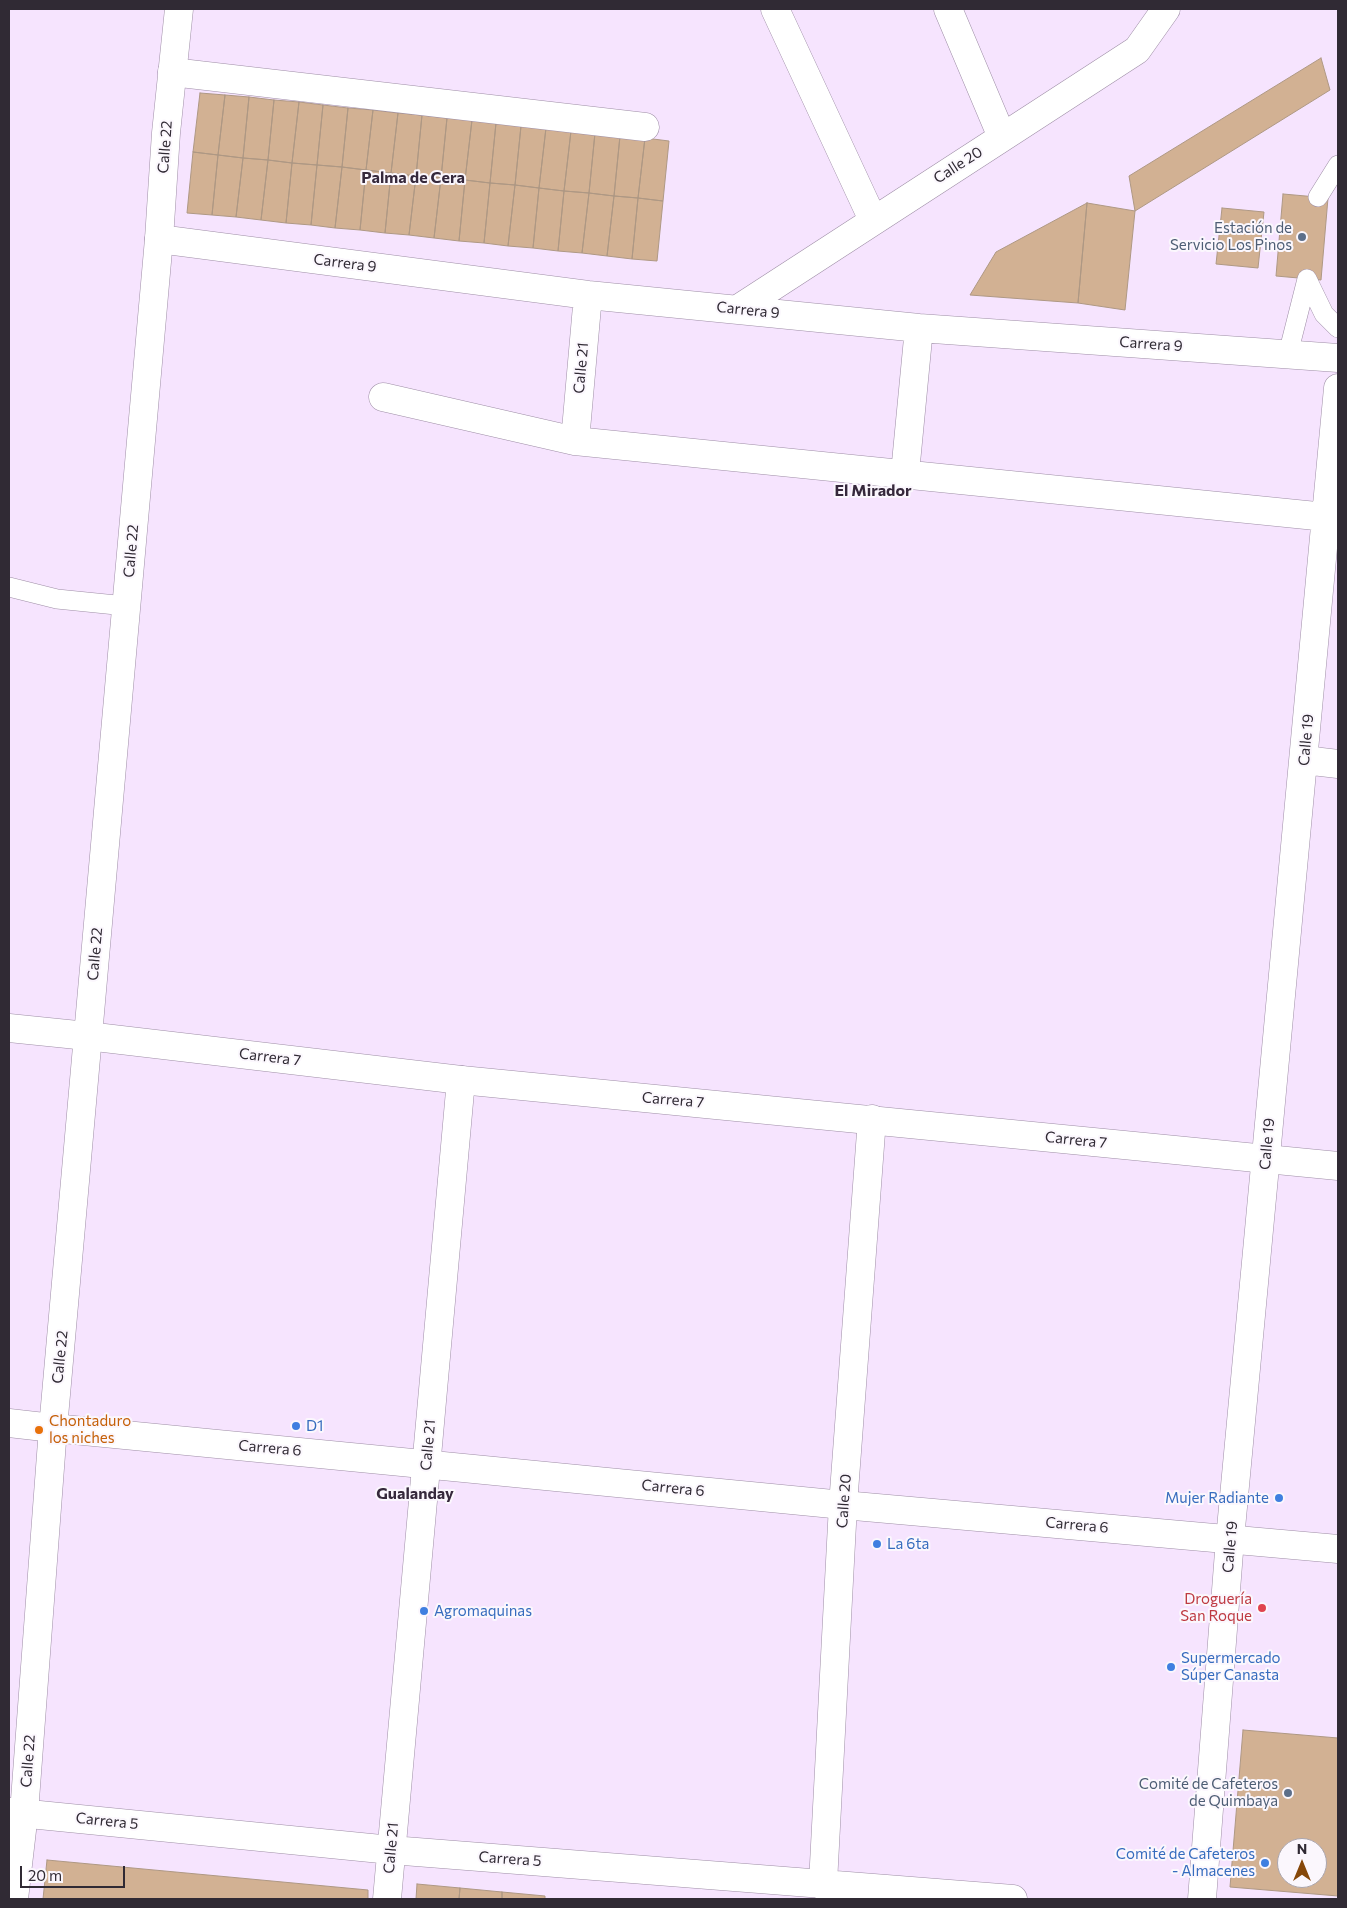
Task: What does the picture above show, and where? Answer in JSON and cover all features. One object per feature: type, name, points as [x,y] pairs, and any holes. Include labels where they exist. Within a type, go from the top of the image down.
[{"type":"street","name":"Calle 22","points":[[14,1899],[16,1812],[60,1363],[87,1036],[159,239],[166,133],[179,9]]},
{"type":"street","points":[[775,9],[874,220]]},
{"type":"street","points":[[948,9],[1002,137]]},
{"type":"street","name":"Calle 20","points":[[738,309],[1137,50],[1166,9]]},
{"type":"street","points":[[172,72],[644,127]]},
{"type":"street","name":"Carrera 9","points":[[159,239],[588,295],[919,328],[1338,358]]},
{"type":"street","name":"Calle 21","points":[[575,441],[588,295]]},
{"type":"street","points":[[906,473],[919,328]]},
{"type":"street","name":"Calle 19","points":[[1202,1899],[1230,1539],[1338,388]]},
{"type":"street","points":[[383,397],[575,441],[906,473],[1326,518]]},
{"type":"street","points":[[1304,760],[1338,764]]},
{"type":"street","name":"Carrera 7","points":[[9,1028],[461,1080],[1338,1166]]},
{"type":"street","name":"Calle 21","points":[[387,1899],[461,1080]]},
{"type":"street","name":"Calle 20","points":[[822,1894],[843,1505],[872,1119]]},
{"type":"street","name":"Carrera 6","points":[[9,1423],[843,1505],[1338,1549]]},
{"type":"street","name":"Carrera 5","points":[[16,1812],[822,1894],[1013,1899]]},
{"type":"lane","points":[[1318,197],[1338,165]]},
{"type":"lane","points":[[1288,354],[1307,279],[1324,314],[1338,328]]},
{"type":"lane","points":[[9,587],[58,599],[126,606]]},
{"type":"building","points":[[1321,58],[1330,90],[1135,211],[1129,176]]},
{"type":"building","points":[[200,93],[225,95],[218,155],[193,152]]},
{"type":"building","points":[[225,95],[249,97],[243,158],[218,155]]},
{"type":"building","points":[[249,97],[274,100],[268,160],[243,158]]},
{"type":"building","points":[[274,100],[299,102],[292,163],[268,160]]},
{"type":"building","points":[[299,102],[323,105],[317,165],[292,163]]},
{"type":"building","points":[[323,105],[348,108],[342,167],[317,165]]},
{"type":"building","points":[[348,108],[373,110],[366,170],[342,167]]},
{"type":"building","points":[[373,110],[398,113],[391,173],[366,170]]},
{"type":"building","points":[[398,113],[422,115],[416,176],[391,173]]},
{"type":"building","points":[[422,115],[447,118],[441,178],[416,176]]},
{"type":"building","points":[[447,118],[472,120],[465,180],[441,178]]},
{"type":"building","points":[[472,120],[496,123],[490,183],[465,180]]},
{"type":"building","points":[[496,123],[521,126],[515,185],[490,183]]},
{"type":"building","points":[[521,126],[546,128],[539,188],[515,185]]},
{"type":"building","points":[[546,128],[571,131],[564,191],[539,188]]},
{"type":"building","points":[[571,131],[595,133],[589,193],[564,191]]},
{"type":"building","points":[[595,133],[620,136],[614,196],[589,193]]},
{"type":"building","points":[[620,136],[645,138],[638,198],[614,196]]},
{"type":"building","points":[[645,138],[669,141],[663,201],[638,198]]},
{"type":"building","points":[[193,152],[218,155],[212,215],[187,213]]},
{"type":"building","points":[[218,155],[243,158],[236,217],[212,215]]},
{"type":"building","points":[[243,158],[268,160],[261,220],[236,217]]},
{"type":"building","points":[[268,160],[292,163],[286,223],[261,220]]},
{"type":"building","points":[[292,163],[317,165],[311,225],[286,223]]},
{"type":"building","points":[[317,165],[342,167],[335,228],[311,225]]},
{"type":"building","points":[[342,167],[366,170],[360,230],[335,228]]},
{"type":"building","points":[[366,170],[391,173],[385,233],[360,230]]},
{"type":"building","points":[[391,173],[416,176],[409,235],[385,233]]},
{"type":"building","points":[[416,176],[441,178],[434,238],[409,235]]},
{"type":"building","points":[[441,178],[465,180],[459,241],[434,238]]},
{"type":"building","points":[[465,180],[490,183],[484,243],[459,241]]},
{"type":"building","points":[[490,183],[515,185],[508,246],[484,243]]},
{"type":"building","points":[[515,185],[539,188],[533,248],[508,246]]},
{"type":"building","points":[[539,188],[564,191],[558,251],[533,248]]},
{"type":"building","points":[[564,191],[589,193],[582,253],[558,251]]},
{"type":"building","points":[[589,193],[614,196],[607,256],[582,253]]},
{"type":"building","name":"Estación de Servicio Los Pinos","points":[[1283,194],[1328,198],[1321,280],[1276,276]]},
{"type":"building","points":[[614,196],[638,198],[632,259],[607,256]]},
{"type":"building","points":[[638,198],[663,201],[657,261],[632,259]]},
{"type":"building","points":[[1087,203],[1078,303],[970,295],[996,252]]},
{"type":"building","points":[[1087,203],[1135,211],[1125,310],[1078,303]]},
{"type":"building","points":[[1222,208],[1264,212],[1258,268],[1216,264]]},
{"type":"building","name":"Comité de Cafeteros de Quimbaya","points":[[1243,1730],[1338,1738],[1338,1896],[1230,1887]]},
{"type":"building","points":[[47,1860],[368,1890],[368,1899],[43,1899]]},
{"type":"building","points":[[417,1884],[460,1888],[459,1899],[416,1899]]},
{"type":"building","points":[[460,1888],[502,1892],[502,1899],[459,1899]]},
{"type":"building","points":[[502,1892],[545,1896],[545,1899],[502,1899]]},
{"type":"place","name":"Estación de Servicio Los Pinos","points":[[1302,237]]},
{"type":"place","name":"D1","points":[[296,1426]]},
{"type":"place","name":"Chontaduro los niches","points":[[39,1430]]},
{"type":"place","name":"Mujer Radiante","points":[[1279,1498]]},
{"type":"place","name":"La 6ta","points":[[877,1544]]},
{"type":"place","name":"Droguería San Roque","points":[[1262,1608]]},
{"type":"place","name":"Agromaquinas","points":[[424,1611]]},
{"type":"place","name":"Supermercado Súper Canasta","points":[[1171,1667]]},
{"type":"place","name":"Comité de Cafeteros de Quimbaya","points":[[1288,1793]]},
{"type":"place","name":"Comité de Cafeteros - Almacenes","points":[[1265,1863]]},
{"type":"district","name":"Palma de Cera","points":[[413,178]]},
{"type":"district","name":"El Mirador","points":[[873,491]]},
{"type":"district","name":"Gualanday","points":[[415,1494]]}]
